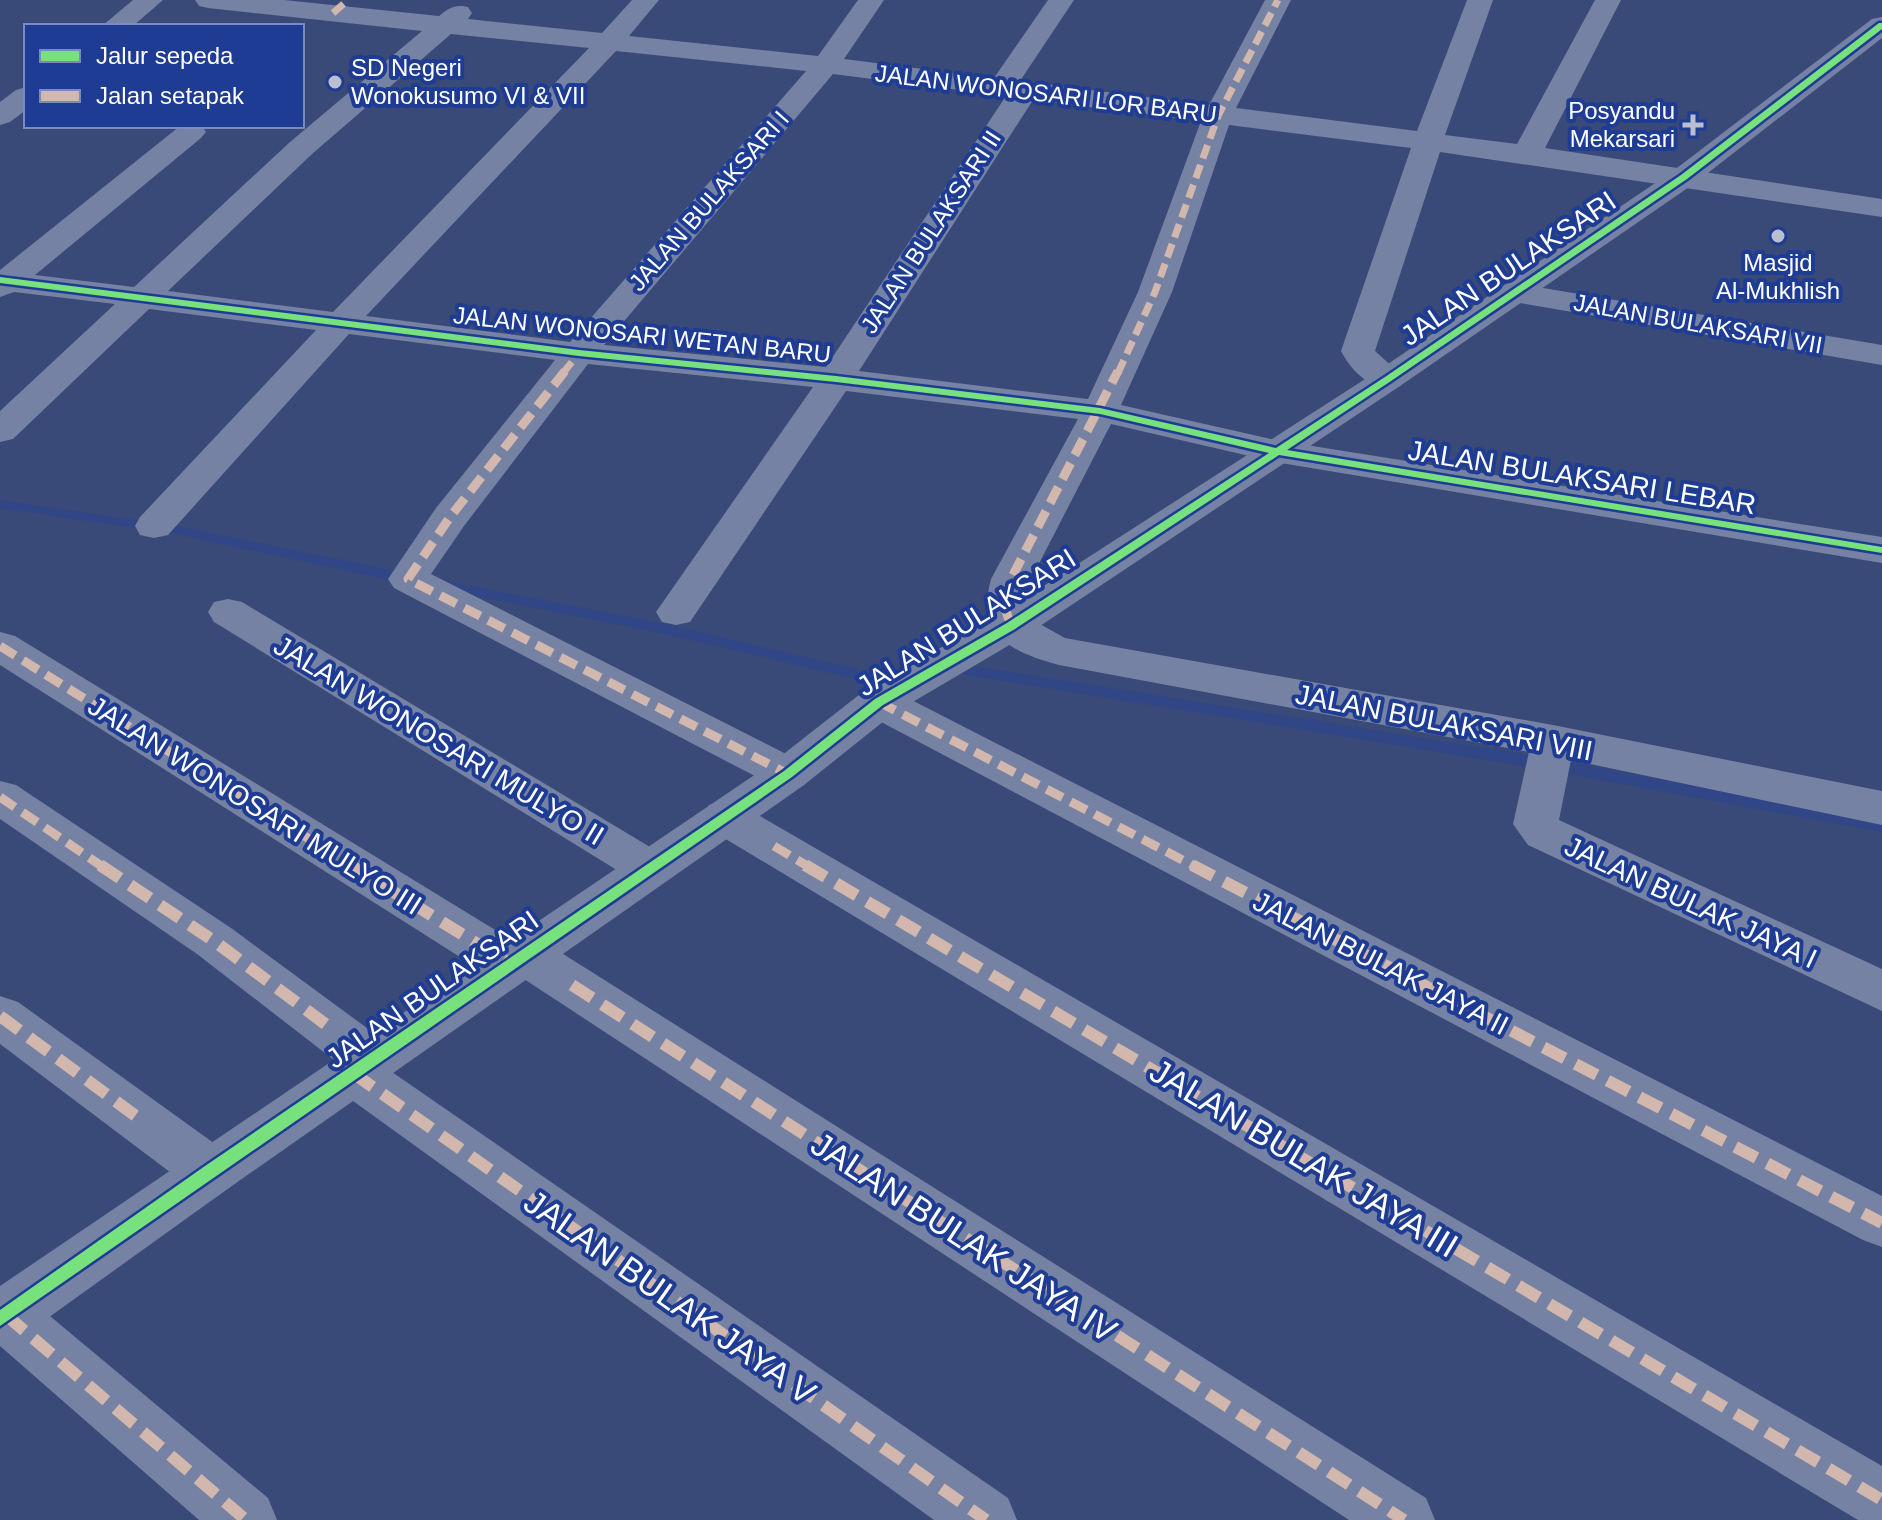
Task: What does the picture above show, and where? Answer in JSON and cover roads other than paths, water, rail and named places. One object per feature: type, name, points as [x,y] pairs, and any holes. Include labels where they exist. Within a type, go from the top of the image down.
[{"type":"street","points":[[119,24],[150,0]]},
{"type":"street","name":"JALAN WONOSARI LOR BARU","points":[[208,0],[340,7],[447,23],[826,65],[1527,154],[1882,208]]},
{"type":"street","points":[[0,431],[301,148],[472,0]]},
{"type":"street","points":[[154,526],[646,0]]},
{"type":"street","name":"JALAN BULAKSARI I","points":[[788,774],[408,579],[427,547],[579,353],[826,65],[871,0]]},
{"type":"street","name":"JALAN BULAKSARI II","points":[[676,612],[836,379],[1013,90],[1061,0]]},
{"type":"street","points":[[1011,626],[1003,602],[1011,579],[1100,411],[1155,292],[1218,116],[1278,0]]},
{"type":"street","points":[[1388,379],[1362,360],[1358,351],[1428,142],[1480,0]]},
{"type":"street","points":[[1527,154],[1608,0]]},
{"type":"street","name":"JALAN BULAKSARI","points":[[3,1317],[788,774],[879,702],[1011,626],[1388,379],[1684,177],[1882,25]]},
{"type":"street","points":[[0,116],[24,98]]},
{"type":"street","points":[[2,283],[191,132]]},
{"type":"street","name":"JALAN WONOSARI WETAN BARU","points":[[2,283],[579,353],[836,379],[1100,411],[1275,451]]},
{"type":"street","name":"JALAN BULAKSARI VII","points":[[1514,293],[1882,355]]},
{"type":"street","name":"JALAN BULAKSARI LEBAR","points":[[1275,451],[1882,550]]},
{"type":"street","name":"JALAN WONOSARI MULYO II","points":[[228,612],[649,868]]},
{"type":"street","name":"JALAN BULAKSARI VIII","points":[[1011,626],[1031,642],[1059,651],[1549,759],[1882,808]]},
{"type":"street","name":"JALAN WONOSARI MULYO III","points":[[0,646],[517,959]]},
{"type":"street","name":"JALAN BULAK JAYA II","points":[[879,702],[1882,1223]]},
{"type":"street","name":"JALAN BULAK JAYA I","points":[[1549,759],[1536,824],[1550,838],[1882,991]]},
{"type":"street","name":"JALAN BULAK JAYA V","points":[[0,797],[214,941],[363,1067],[986,1520]]},
{"type":"street","name":"JALAN BULAK JAYA III","points":[[725,817],[1882,1500]]},
{"type":"street","name":"JALAN BULAK JAYA IV","points":[[517,959],[1404,1520]]},
{"type":"street","points":[[0,1016],[210,1171]]},
{"type":"street","points":[[3,1317],[246,1520]]},
{"type":"waterway","points":[[0,504],[176,530],[390,575]]},
{"type":"waterway","points":[[440,585],[665,629],[856,674]]},
{"type":"waterway","points":[[967,670],[1541,763],[1882,826]]},
{"type":"place","name":"SD Negeri Wonokusumo VI & VII","points":[[335,82]]},
{"type":"place","name":"Posyandu Mekarsari","points":[[1693,125]]},
{"type":"place","name":"Masjid Al-Mukhlish","points":[[1778,236]]}]
